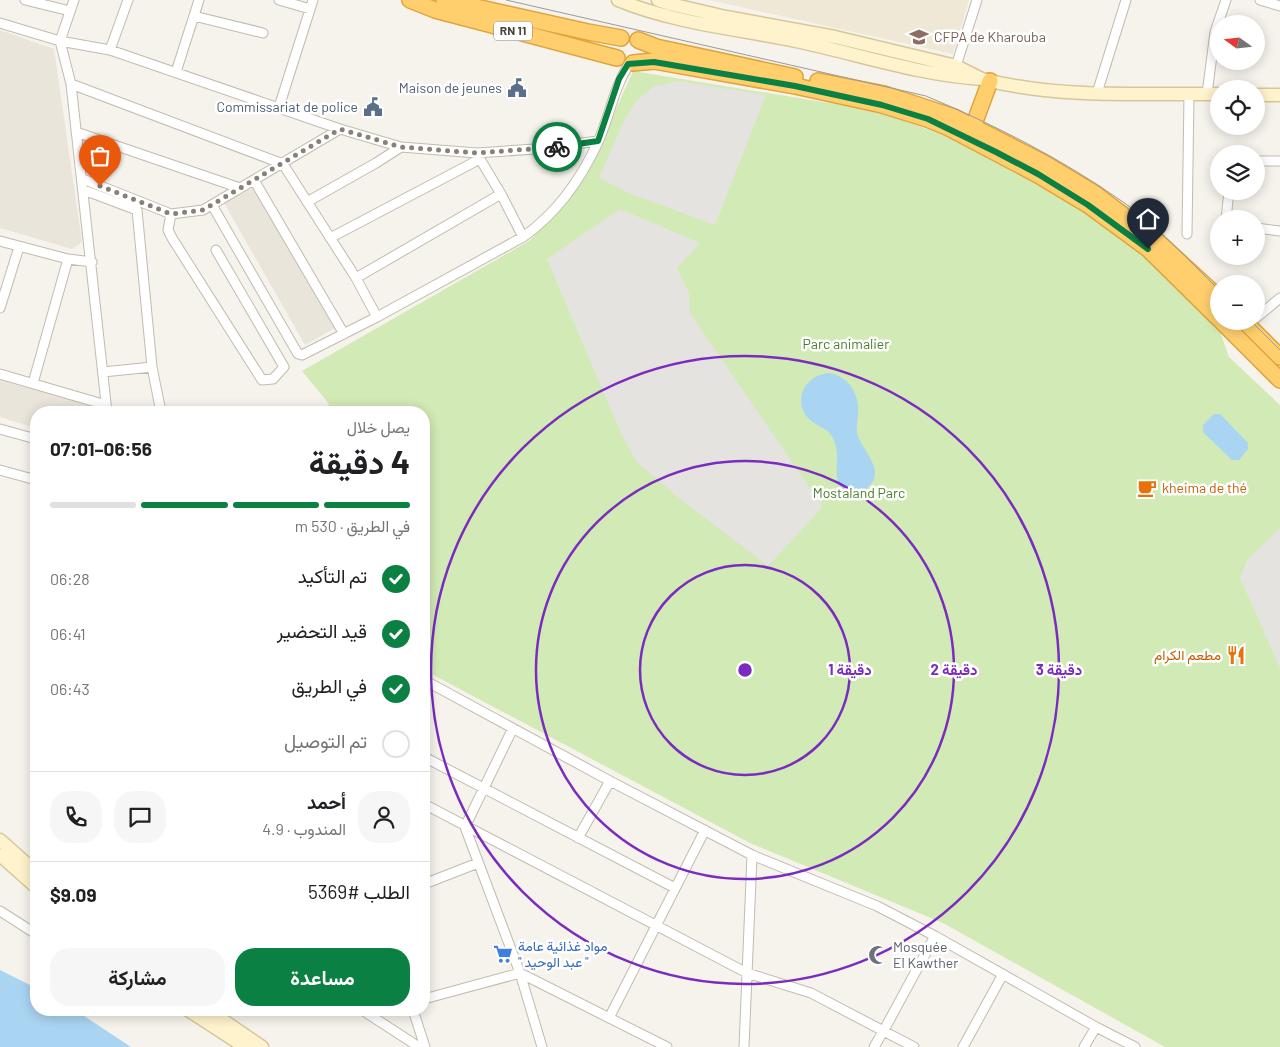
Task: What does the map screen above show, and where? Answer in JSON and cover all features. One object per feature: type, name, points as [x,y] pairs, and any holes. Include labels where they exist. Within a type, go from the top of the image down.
[{"type":"highway","name":"RN 11","points":[[410,0],[435,10],[625,61],[654,62],[795,86],[882,105],[928,119],[1038,174],[1088,205],[1148,249],[1210,310]]},
{"type":"highway","name":"RN 11","points":[[444,0],[621,38]]},
{"type":"highway","points":[[638,40],[642,53],[637,61],[625,61],[615,54],[615,44],[621,38],[630,36],[656,47],[884,94],[954,117],[1044,163],[1094,193],[1156,240],[1210,290]]},
{"type":"highway","points":[[973,127],[986,80]]},
{"type":"highway","name":"RN 11","points":[[1230,330],[1280,380]]},
{"type":"highway","points":[[1258,330],[1280,357]]},
{"type":"street","points":[[26,0],[70,11]]},
{"type":"street","points":[[74,0],[60,41],[72,84],[107,406]]},
{"type":"street","points":[[110,50],[128,0]]},
{"type":"street","points":[[176,72],[199,0]]},
{"type":"street","points":[[279,0],[310,10]]},
{"type":"street","points":[[279,107],[313,0]]},
{"type":"street","points":[[618,0],[653,12],[707,25],[795,41],[953,77],[986,80],[1033,90],[1097,93],[1210,94]]},
{"type":"street","points":[[658,0],[726,17],[834,37],[956,66],[986,80]]},
{"type":"street","points":[[956,66],[977,0]]},
{"type":"street","points":[[1097,93],[1126,0]]},
{"type":"street","points":[[1214,80],[1216,32],[1226,0]]},
{"type":"street","points":[[1260,0],[1280,6]]},
{"type":"street","points":[[194,16],[262,33]]},
{"type":"street","points":[[0,23],[60,41],[110,50],[340,129],[401,147],[478,156],[598,141]]},
{"type":"street","points":[[212,205],[298,354],[302,355],[377,317],[523,237],[545,220],[565,198],[598,141],[625,61]]},
{"type":"street","points":[[72,84],[283,164],[356,278],[377,317]]},
{"type":"street","points":[[1187,234],[1189,94]]},
{"type":"street","points":[[1265,94],[1280,95]]},
{"type":"street","points":[[83,179],[171,214],[203,210],[340,129]]},
{"type":"street","points":[[76,132],[240,188]]},
{"type":"street","points":[[307,202],[401,147]]},
{"type":"street","points":[[478,156],[501,194],[523,237]]},
{"type":"street","points":[[330,238],[478,156]]},
{"type":"street","points":[[1265,160],[1280,161]]},
{"type":"street","points":[[254,180],[344,334]]},
{"type":"street","points":[[84,190],[137,210],[152,367],[160,406]]},
{"type":"street","points":[[356,278],[501,194]]},
{"type":"street","points":[[171,214],[168,230],[172,238],[262,380],[273,379],[284,367],[216,250]]},
{"type":"street","points":[[1265,229],[1280,231]]},
{"type":"street","points":[[0,241],[68,259],[92,262]]},
{"type":"street","points":[[0,308],[20,247]]},
{"type":"street","points":[[33,383],[68,259]]},
{"type":"street","points":[[1265,310],[1280,298]]},
{"type":"street","points":[[103,372],[152,367]]},
{"type":"street","points":[[0,374],[33,383],[98,406]]},
{"type":"street","points":[[0,429],[30,437]]},
{"type":"street","points":[[0,470],[30,478]]},
{"type":"street","points":[[430,683],[610,781],[752,855],[877,906],[1135,1047]]},
{"type":"street","points":[[513,728],[465,827],[520,973],[542,1047]]},
{"type":"street","points":[[430,760],[676,888]]},
{"type":"street","points":[[578,838],[610,781]]},
{"type":"street","points":[[430,807],[747,973],[811,993],[914,1047]]},
{"type":"street","points":[[609,1018],[705,830]]},
{"type":"street","points":[[0,840],[30,867]]},
{"type":"street","points":[[0,855],[30,882]]},
{"type":"street","points":[[744,1047],[752,855]]},
{"type":"street","points":[[430,882],[478,863]]},
{"type":"street","points":[[0,911],[30,930]]},
{"type":"street","points":[[874,1047],[935,936]]},
{"type":"street","points":[[430,997],[520,973],[667,1047]]},
{"type":"street","points":[[963,1047],[1003,974]]},
{"type":"street","points":[[197,1016],[245,1047]]},
{"type":"street","points":[[217,1016],[262,1047]]},
{"type":"street","points":[[371,1016],[419,1047]]},
{"type":"street","points":[[415,1016],[425,1047]]},
{"type":"street","points":[[1084,1047],[1096,1027]]},
{"type":"shaded area","name":"CFPA de Kharouba","points":[[709,0],[969,0],[953,54]]},
{"type":"shaded area","points":[[0,30],[54,49],[82,242],[72,249],[0,228]]},
{"type":"shaded area","points":[[678,81],[766,95],[715,225],[631,194],[599,178],[623,123],[636,101],[655,86]]},
{"type":"shaded area","points":[[252,186],[335,328],[305,345],[224,203]]},
{"type":"shaded area","points":[[620,209],[700,243],[677,268],[689,293],[690,313],[823,507],[768,566],[674,494],[636,461],[623,438],[547,259]]},
{"type":"shaded area","points":[[0,378],[97,406],[30,406],[30,426],[0,417]]},
{"type":"shaded area","points":[[1280,528],[1280,668],[1240,578],[1247,560]]},
{"type":"green space","name":"Mostaland Parc","points":[[633,71],[841,105],[891,116],[962,142],[1026,174],[1098,217],[1145,253],[1210,316],[1210,330],[1219,330],[1229,357],[1280,405],[1280,1047],[1165,1047],[943,923],[750,843],[430,673],[430,406],[328,406],[329,404],[302,371],[529,241],[560,210],[587,174]]},
{"type":"water","points":[[828,373],[841,377],[847,382],[857,399],[857,433],[874,468],[875,475],[867,488],[860,491],[853,492],[841,487],[837,477],[837,450],[832,436],[808,418],[801,404],[801,396],[808,383],[813,378]]},
{"type":"water","points":[[1214,414],[1220,414],[1248,443],[1248,449],[1239,460],[1232,460],[1203,432],[1203,425]]},
{"type":"water","points":[[0,970],[30,985],[30,1016],[84,1016],[131,1047],[0,1047]]},
{"type":"tram line","points":[[506,0],[926,96],[1028,144],[1100,186],[1149,222],[1210,281]]},
{"type":"tram line","points":[[1260,330],[1280,350]]},
{"type":"way so far","points":[[100,186],[171,214],[203,210],[340,129],[401,147],[477,153],[557,147]]},
{"type":"place","name":"CFPA de Kharouba","points":[[919,37]]},
{"type":"place","name":"Maison de jeunes","points":[[517,88]]},
{"type":"place","name":"Commissariat de police","points":[[373,107]]},
{"type":"place","name":"kheima de thé","points":[[1147,488]]},
{"type":"place","name":"مطعم الكرام","points":[[1236,655]]},
{"type":"place","name":"مواد غذائية عامة \" عبد الوحيد \"","points":[[503,954]]},
{"type":"place","name":"Mosquée El Kawther","points":[[878,955]]},
{"type":"route","points":[[557,147],[598,141],[619,79],[628,64],[654,62],[795,86],[882,105],[928,119],[949,128],[1038,174],[1088,205],[1148,249]]},
{"type":"park label","name":"Parc animalier","points":[[846,344]]}]
